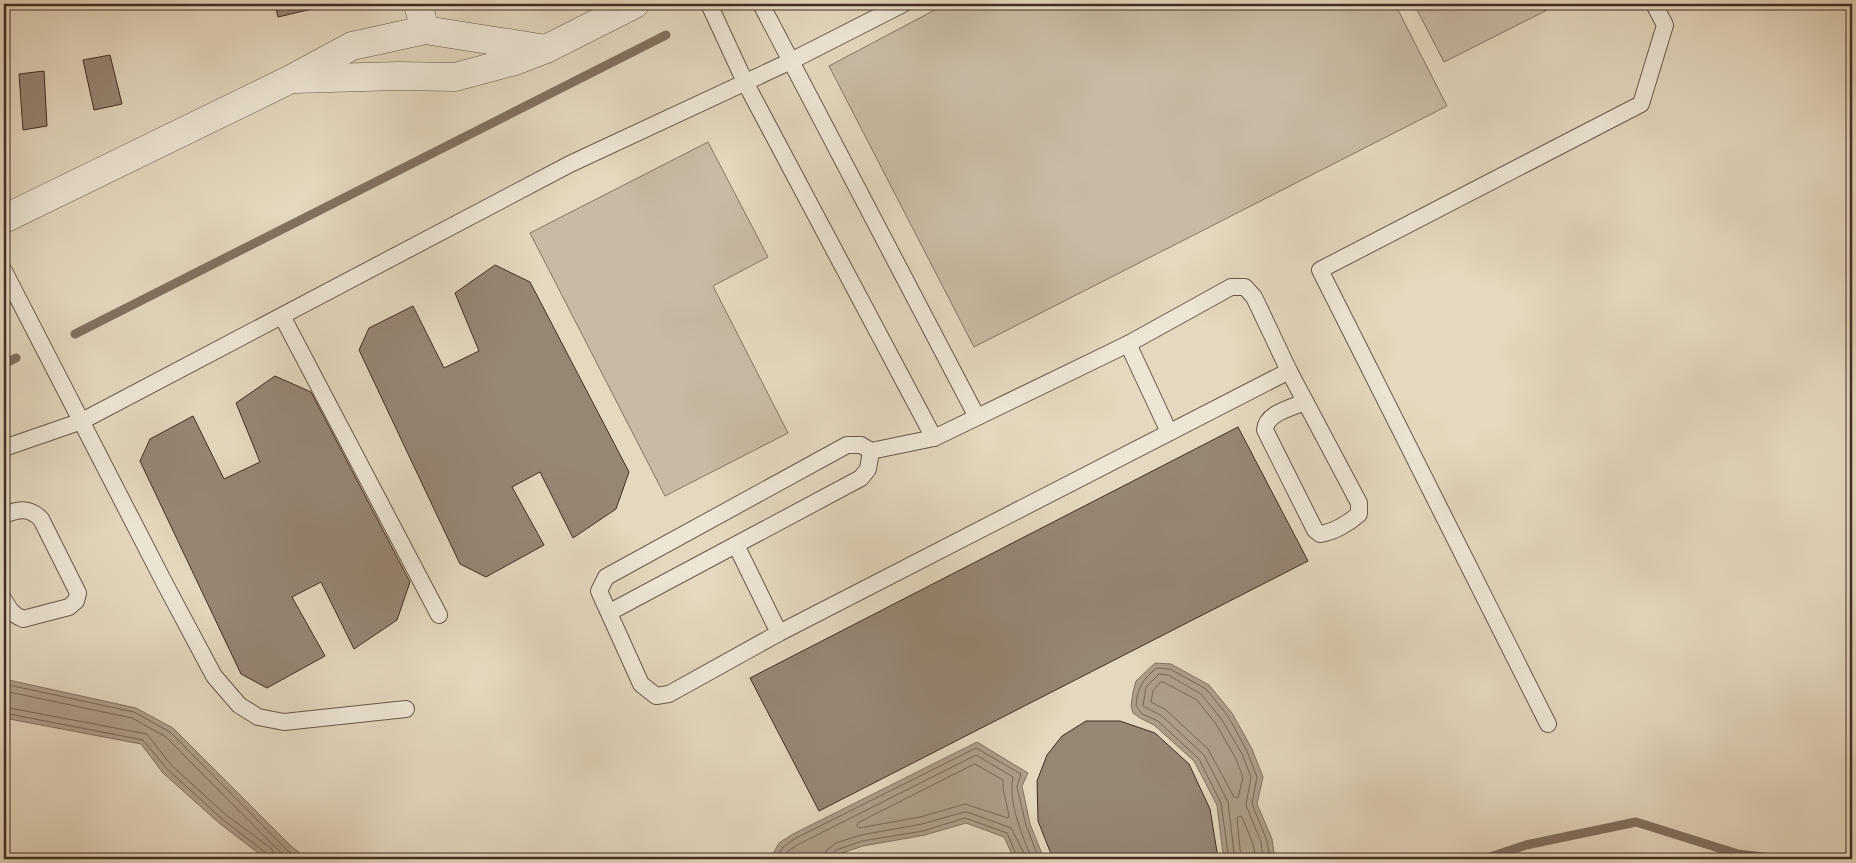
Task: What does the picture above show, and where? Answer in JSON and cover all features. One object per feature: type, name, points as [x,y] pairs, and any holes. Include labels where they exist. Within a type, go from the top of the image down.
[{"type":"street","points":[[418,4],[425,30]]},
{"type":"street","points":[[291,79],[399,76],[456,77],[515,61],[546,50],[635,4]]},
{"type":"street","points":[[4,219],[225,109],[291,79],[352,46],[425,30],[546,50]]},
{"type":"lane","points":[[709,4],[745,82],[934,438]]},
{"type":"lane","points":[[761,4],[977,417]]},
{"type":"lane","points":[[4,448],[82,421],[570,164],[791,61],[903,4]]},
{"type":"lane","points":[[1548,724],[1320,270],[1641,104],[1665,25],[1654,4]]},
{"type":"lane","points":[[4,271],[164,584],[214,676],[239,705],[258,717],[284,722],[406,709]]},
{"type":"lane","points":[[1288,371],[779,633],[669,694],[656,696],[641,684],[599,591],[606,577],[847,445],[860,445],[871,451],[934,438],[1128,344],[1232,287],[1245,287],[1254,297],[1288,371],[1305,402],[1360,503],[1359,514],[1353,520],[1326,534],[1320,534],[1315,530],[1265,430],[1266,423],[1271,417],[1305,402]]},
{"type":"lane","points":[[282,316],[439,615]]},
{"type":"lane","points":[[1128,344],[1169,432]]},
{"type":"lane","points":[[610,612],[861,478],[868,469],[871,451]]},
{"type":"lane","points":[[4,513],[26,509],[34,512],[42,519],[78,593],[76,601],[69,607],[23,619],[10,611],[4,600]]},
{"type":"lane","points":[[736,545],[779,633]]},
{"type":"shaded area","points":[[946,4],[1395,4],[1447,106],[974,347],[829,66]]},
{"type":"shaded area","points":[[1414,4],[1559,4],[1444,62]]},
{"type":"shaded area","points":[[708,142],[768,257],[713,286],[788,433],[665,496],[530,233]]},
{"type":"water","points":[[1155,663],[1171,664],[1209,685],[1232,713],[1252,749],[1263,777],[1257,804],[1272,839],[1275,859],[1220,859],[1223,854],[1217,805],[1194,761],[1154,725],[1133,713],[1131,706],[1136,681]]},
{"type":"water","points":[[4,679],[136,708],[173,728],[292,847],[308,859],[266,859],[219,823],[163,773],[141,744],[4,718]]},
{"type":"water","points":[[977,742],[1028,773],[1022,786],[1030,824],[1044,859],[1014,859],[1004,837],[966,823],[925,835],[863,846],[839,854],[834,859],[770,859],[779,843],[793,834]]},
{"type":"building","points":[[275,4],[328,4],[329,5],[278,17]]},
{"type":"building","points":[[110,55],[122,104],[94,110],[83,60]]},
{"type":"building","points":[[44,71],[47,126],[23,130],[19,74]]},
{"type":"building","points":[[495,265],[530,282],[629,472],[616,509],[573,538],[540,472],[512,487],[544,545],[486,577],[460,564],[359,350],[369,328],[413,306],[444,368],[479,351],[455,293]]},
{"type":"building","points":[[275,376],[311,392],[410,582],[397,620],[354,649],[321,582],[292,597],[325,656],[267,688],[241,674],[140,461],[150,439],[193,416],[224,479],[260,462],[236,403]]},
{"type":"building","points":[[1238,427],[1308,561],[819,811],[750,678]]},
{"type":"building","points":[[1086,721],[1120,721],[1155,733],[1189,764],[1210,809],[1217,852],[1214,859],[1053,859],[1038,821],[1037,781],[1047,755],[1062,736]]},
{"type":"waterway","points":[[75,334],[666,35]]},
{"type":"waterway","points":[[4,364],[16,358]]},
{"type":"waterway","points":[[1484,859],[1526,845],[1636,822],[1738,854],[1780,859]]}]
